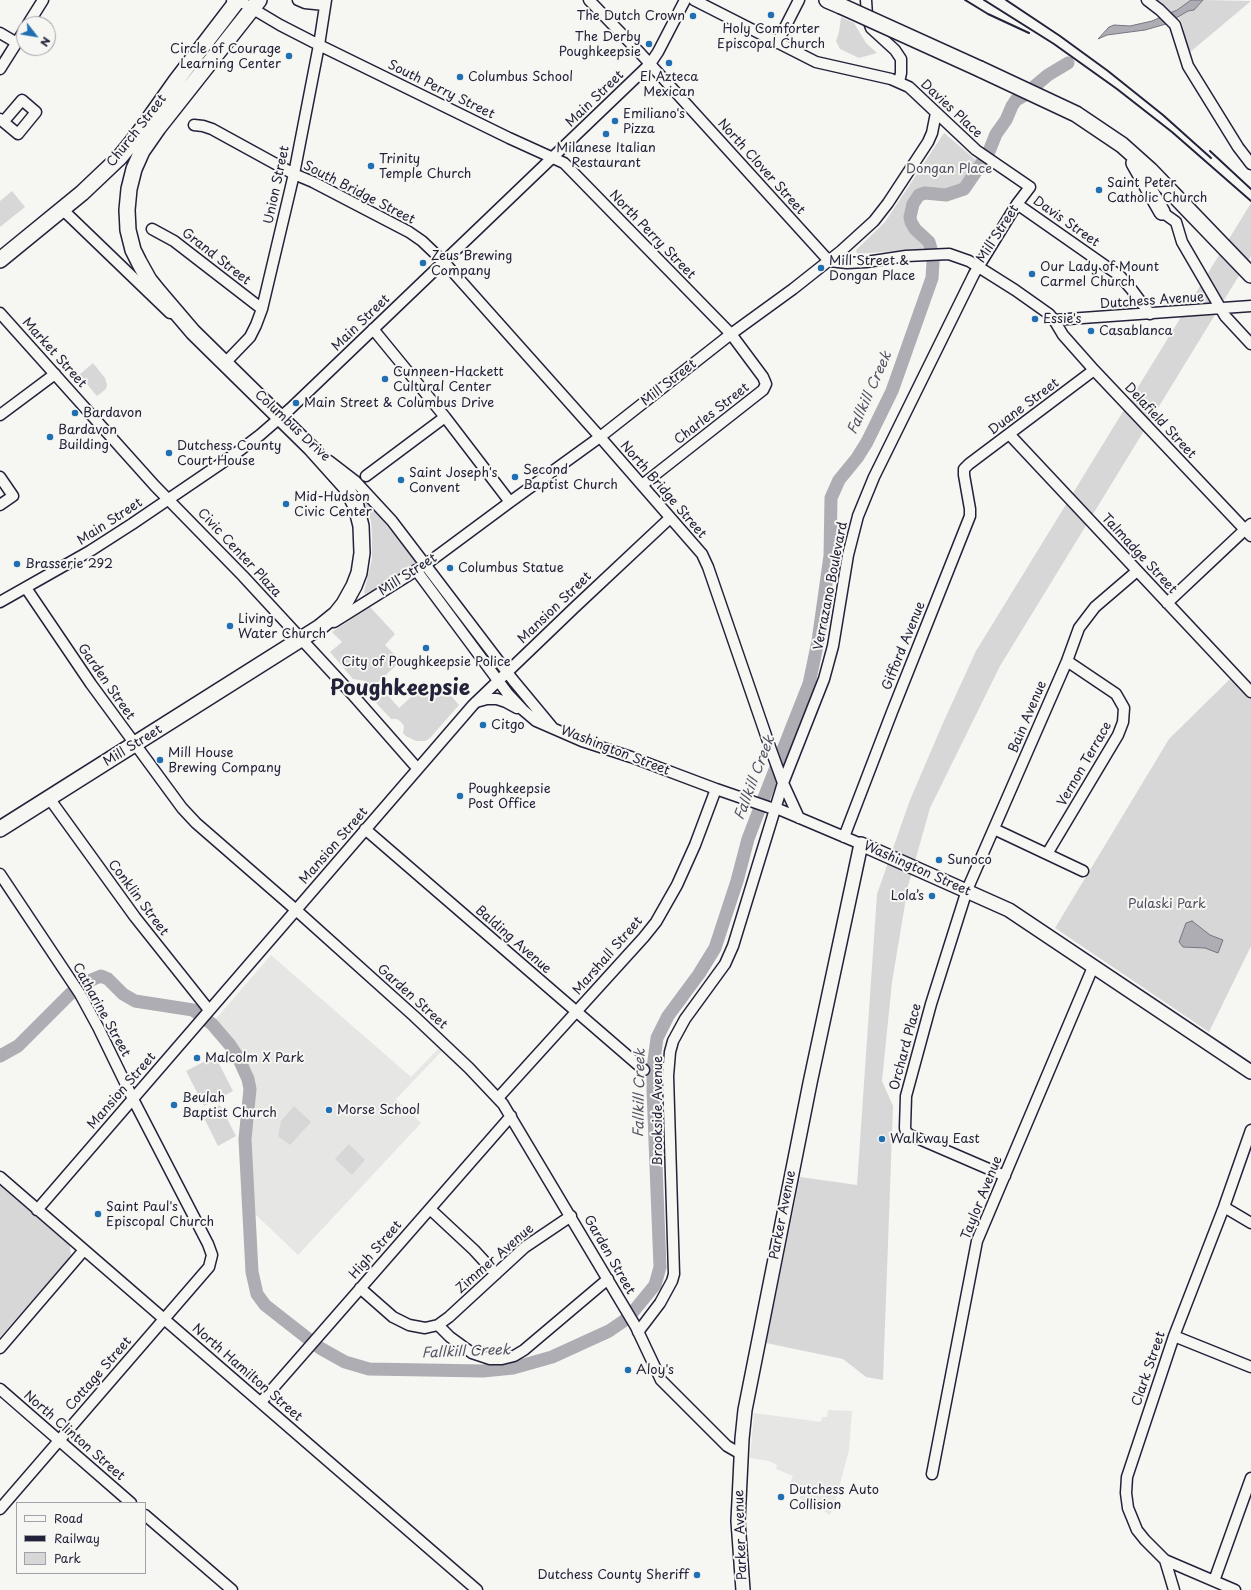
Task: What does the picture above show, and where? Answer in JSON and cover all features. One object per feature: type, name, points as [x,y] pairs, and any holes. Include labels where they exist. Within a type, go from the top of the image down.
[{"type":"highway","name":"Church Street","points":[[0,260],[101,176],[128,147],[238,0]]},
{"type":"highway","points":[[839,2],[1095,115],[1139,148],[1251,262]]},
{"type":"highway","name":"Church Street","points":[[158,128],[256,4]]},
{"type":"highway","points":[[1047,95],[1113,138],[1150,170],[1251,275]]},
{"type":"highway","name":"Columbus Drive","points":[[158,128],[142,151],[132,176],[127,203],[128,230],[136,256],[146,275],[193,332],[311,448]]},
{"type":"highway","points":[[1113,138],[1135,164],[1162,212]]},
{"type":"highway","points":[[307,635],[336,614],[348,598],[354,586],[360,566],[363,546],[360,519],[349,494],[342,482],[311,448]]},
{"type":"highway","name":"Mill Street","points":[[0,829],[307,635]]},
{"type":"main road","name":"Washington Street","points":[[861,844],[1009,910],[1251,1072]]},
{"type":"main road","name":"Parker Avenue","points":[[743,1590],[738,1521],[743,1426],[747,1398],[788,1188],[861,844]]},
{"type":"street","points":[[33,16],[43,0]]},
{"type":"street","points":[[232,0],[238,0]]},
{"type":"street","name":"South Perry Street","points":[[238,0],[256,4],[288,30],[553,158]]},
{"type":"street","points":[[298,0],[305,3],[326,2]]},
{"type":"street","name":"North Clover Street","points":[[589,0],[650,64],[829,261]]},
{"type":"street","name":"Main Street","points":[[0,602],[90,550],[235,454],[260,435],[444,262],[650,64],[658,52],[685,0]]},
{"type":"street","name":"Davies Place","points":[[694,0],[816,62],[899,82],[912,89],[936,113],[982,154],[1030,187]]},
{"type":"street","points":[[777,43],[799,0]]},
{"type":"street","points":[[866,0],[869,24],[876,34],[895,50],[900,59],[901,73],[899,82]]},
{"type":"street","points":[[1147,0],[1174,24],[1178,32],[1188,66],[1238,146],[1251,164]]},
{"type":"street","name":"Union Street","points":[[225,363],[250,337],[262,309],[294,174],[326,2]]},
{"type":"street","points":[[0,33],[16,42]]},
{"type":"street","points":[[0,69],[16,45]]},
{"type":"street","points":[[829,261],[866,228],[888,203],[928,142],[932,134],[936,113]]},
{"type":"street","name":"South Bridge Street","points":[[194,125],[212,129],[294,174],[313,182],[410,233],[422,241],[444,262]]},
{"type":"street","name":"North Perry Street","points":[[553,158],[564,163],[731,334]]},
{"type":"street","name":"Mill Street","points":[[307,635],[345,615],[425,565],[600,437],[731,334],[829,261],[847,263],[866,262],[944,254],[964,258],[978,267],[1017,204],[1030,187]]},
{"type":"street","name":"Davis Street","points":[[1017,204],[1120,276],[1150,314]]},
{"type":"street","name":"Columbus Drive","points":[[62,209],[156,302],[193,332]]},
{"type":"street","points":[[1162,212],[1176,222],[1182,242],[1221,309],[1230,322],[1251,344]]},
{"type":"street","name":"Grand Street","points":[[152,229],[174,241],[262,309]]},
{"type":"street","name":"North Bridge Street","points":[[444,262],[702,554],[708,567],[783,783],[800,818]]},
{"type":"street","name":"Delafield Street","points":[[978,267],[1049,314],[1063,335],[1094,370],[1249,530]]},
{"type":"street","name":"Verrazano Boulevard","points":[[773,808],[824,679],[833,646],[848,555],[858,516],[874,476],[978,267]]},
{"type":"street","name":"Dutchess Avenue","points":[[1054,320],[1251,306]]},
{"type":"street","name":"Market Street","points":[[0,313],[155,486],[169,498]]},
{"type":"street","points":[[373,329],[445,417],[510,502]]},
{"type":"street","name":"Charles Street","points":[[642,485],[763,390],[766,384],[763,377],[731,334]]},
{"type":"street","name":"Duane Street","points":[[969,464],[1094,370]]},
{"type":"street","points":[[0,415],[55,374]]},
{"type":"street","points":[[366,476],[445,417]]},
{"type":"street","name":"Talmadge Street","points":[[1009,434],[1251,692]]},
{"type":"street","name":"Columbus Drive","points":[[311,448],[355,481],[392,521],[507,672]]},
{"type":"street","name":"Gifford Avenue","points":[[844,837],[967,523],[970,509],[964,469],[969,464]]},
{"type":"street","points":[[0,477],[13,496],[0,505]]},
{"type":"street","name":"Civic Center Plaza","points":[[169,498],[244,576],[307,635],[352,694],[417,768]]},
{"type":"street","name":"Mansion Street","points":[[37,1210],[417,768],[476,702],[670,518]]},
{"type":"street","points":[[1167,603],[1249,530]]},
{"type":"street","points":[[416,570],[498,680]]},
{"type":"street","name":"Bain Avenue","points":[[967,890],[1067,661],[1079,628],[1085,618],[1095,607],[1137,571]]},
{"type":"street","name":"Garden Street","points":[[26,588],[135,745],[182,808],[196,823],[296,910],[445,1045],[498,1098],[511,1116],[608,1279],[638,1332],[658,1374],[665,1384],[727,1446],[741,1454]]},
{"type":"street","name":"Vernon Terrace","points":[[1047,854],[1118,735],[1123,722],[1124,708],[1116,694],[1067,661]]},
{"type":"street","name":"Washington Street","points":[[507,672],[552,727]]},
{"type":"street","name":"Washington Street","points":[[498,680],[513,700],[536,721],[582,741],[631,757],[716,789],[800,818],[861,844]]},
{"type":"street","points":[[476,702],[487,699],[500,700],[514,706],[528,715]]},
{"type":"street","name":"Marshall Street","points":[[498,1098],[656,922],[680,878],[695,845],[716,789]]},
{"type":"street","name":"Conklin Street","points":[[49,798],[205,1015]]},
{"type":"street","name":"Brookside Avenue","points":[[638,1332],[660,1303],[672,1281],[674,1274],[668,1076],[670,1052],[673,1041],[685,1019],[730,956],[773,808]]},
{"type":"street","name":"Balding Avenue","points":[[365,829],[644,1070]]},
{"type":"street","points":[[994,829],[1083,871]]},
{"type":"street","name":"Catharine Street","points":[[0,874],[80,994],[208,1244],[211,1253]]},
{"type":"street","name":"Orchard Place","points":[[967,890],[931,1004],[909,1081],[906,1096],[905,1128],[906,1132],[910,1136],[1005,1176]]},
{"type":"street","name":"Taylor Avenue","points":[[932,1474],[977,1241],[1093,966]]},
{"type":"street","name":"High Street","points":[[261,1402],[511,1116]]},
{"type":"street","name":"Clark Street","points":[[1214,1581],[1165,1560],[1145,1540],[1137,1530],[1132,1519],[1126,1493],[1127,1477],[1174,1336],[1224,1207],[1251,1130]]},
{"type":"street","name":"North Hamilton Street","points":[[0,1177],[477,1590]]},
{"type":"street","points":[[1224,1207],[1251,1223]]},
{"type":"street","points":[[430,1209],[474,1250],[496,1274]]},
{"type":"street","name":"Zimmer Avenue","points":[[438,1325],[449,1317],[525,1247],[571,1216]]},
{"type":"street","points":[[0,1348],[84,1250]]},
{"type":"street","name":"Cottage Street","points":[[0,1509],[209,1267],[212,1255],[211,1253]]},
{"type":"street","points":[[360,1288],[393,1317],[408,1325],[425,1328],[438,1325],[472,1353],[490,1359],[502,1359],[514,1356],[524,1350],[608,1279]]},
{"type":"street","points":[[1174,1336],[1251,1367]]},
{"type":"street","name":"North Clinton Street","points":[[0,1389],[130,1502]]},
{"type":"street","points":[[1235,1590],[1214,1581],[1251,1478]]},
{"type":"street","points":[[146,1516],[232,1590]]},
{"type":"street","points":[[1165,1560],[1174,1590]]},
{"type":"shaded area","points":[[1191,0],[1203,0],[1194,10],[1188,11],[1166,24],[1145,30],[1107,35],[1098,39],[1109,27],[1114,25],[1130,26],[1152,21],[1177,10]]},
{"type":"shaded area","points":[[1192,921],[1210,935],[1223,940],[1218,953],[1205,948],[1183,947],[1179,942],[1186,923]]},
{"type":"shaded area","name":"Morse School","points":[[271,955],[411,1077],[439,1048],[442,1051],[396,1099],[421,1123],[298,1255],[253,1212],[248,1138],[253,1100],[251,1078],[241,1055],[233,1042],[215,1020]]},
{"type":"shaded area","points":[[828,1410],[852,1411],[849,1450],[836,1499],[830,1515],[810,1502],[799,1499],[801,1494],[788,1487],[793,1476],[776,1469],[777,1465],[769,1461],[750,1458],[754,1413],[821,1422],[822,1417],[827,1417]]},
{"type":"green space","points":[[1155,0],[1191,0],[1171,13]]},
{"type":"green space","points":[[1203,0],[1251,1],[1189,53],[1182,23],[1178,17],[1188,11],[1194,10]]},
{"type":"green space","points":[[841,17],[854,23],[866,43],[877,53],[859,58],[840,49],[836,41]]},
{"type":"green space","name":"Dongan Place","points":[[944,133],[981,164],[964,189],[958,192],[941,195],[925,193],[919,195],[916,199],[911,211],[911,222],[915,229],[929,242],[931,248],[857,254],[856,250],[885,222]]},
{"type":"green space","points":[[12,191],[25,207],[0,227],[0,201]]},
{"type":"green space","points":[[1251,203],[1251,256],[1000,666],[930,808],[908,886],[892,982],[882,1081],[893,1106],[883,1380],[866,1377],[843,1359],[766,1343],[800,1177],[857,1185],[877,894],[910,800],[976,651]]},
{"type":"green space","points":[[93,363],[105,378],[107,385],[106,389],[97,396],[79,375]]},
{"type":"green space","points":[[355,486],[418,565],[399,578],[365,594],[364,592],[372,559],[371,521],[365,503]]},
{"type":"green space","points":[[370,607],[395,634],[385,645],[401,661],[377,683],[399,708],[424,685],[436,698],[445,689],[459,705],[430,738],[425,741],[416,741],[406,736],[403,733],[404,726],[401,722],[397,719],[391,719],[367,693],[366,681],[353,679],[330,652],[342,642],[332,632]]},
{"type":"green space","name":"Pulaski Park","points":[[1232,677],[1251,696],[1251,946],[1209,1032],[1055,928],[1169,739]]},
{"type":"green space","points":[[215,1056],[233,1091],[204,1106],[186,1071]]},
{"type":"green space","points":[[220,1105],[236,1136],[218,1146],[202,1114]]},
{"type":"green space","points":[[294,1106],[311,1122],[290,1145],[278,1136],[281,1121]]},
{"type":"green space","points":[[349,1144],[365,1160],[352,1175],[335,1159]]},
{"type":"green space","points":[[0,1185],[70,1246],[71,1256],[0,1337]]},
{"type":"waterway","name":"Fallkill Creek","points":[[0,1056],[18,1046],[70,994],[91,980],[101,976],[108,979],[123,994],[135,1001],[193,1010],[212,1024],[238,1057],[248,1079],[250,1089],[245,1139],[252,1272],[257,1294],[265,1305],[320,1348],[345,1362],[369,1369],[483,1371],[513,1368],[552,1357],[609,1331],[628,1318],[655,1285],[660,1267],[653,1090],[653,1068],[657,1038],[668,1016],[699,974],[715,948],[737,881],[748,839],[809,684],[818,641],[830,556],[831,498],[839,480],[857,458],[867,442],[892,391],[932,278],[932,252],[929,242],[915,229],[911,222],[910,217],[913,204],[919,195],[925,193],[946,195],[964,189],[988,154],[996,134],[1006,120],[1016,100],[1048,75],[1068,63]]},
{"type":"railway","points":[[965,0],[988,14],[1029,33]]},
{"type":"railway","points":[[984,0],[1054,44],[1117,89],[1172,132],[1251,201]]},
{"type":"railway","points":[[1006,0],[1060,36],[1108,71],[1163,115],[1211,158]]},
{"type":"railway","points":[[1210,151],[1251,189]]},
{"type":"place","name":"Holy Comforter Episcopal Church","points":[[771,15]]},
{"type":"place","name":"The Dutch Crown","points":[[693,16]]},
{"type":"place","name":"The Derby Poughkeepsie","points":[[649,44]]},
{"type":"place","name":"Circle of Courage Learning Center","points":[[289,56]]},
{"type":"place","name":"El Azteca Mexican","points":[[669,63]]},
{"type":"place","name":"Columbus School","points":[[460,77]]},
{"type":"place","name":"Emiliano's Pizza","points":[[615,121]]},
{"type":"place","name":"Milanese Italian Restaurant","points":[[606,134]]},
{"type":"place","name":"Trinity Temple Church","points":[[371,166]]},
{"type":"place","name":"Saint Peter Catholic Church","points":[[1099,190]]},
{"type":"place","name":"Zeus Brewing Company","points":[[423,263]]},
{"type":"place","name":"Mill Street & Dongan Place","points":[[821,268]]},
{"type":"place","name":"Our Lady of Mount Carmel Church","points":[[1032,274]]},
{"type":"place","name":"Essie's","points":[[1035,319]]},
{"type":"place","name":"Casablanca","points":[[1091,331]]},
{"type":"place","name":"Cunneen-Hackett Cultural Center","points":[[385,379]]},
{"type":"place","name":"Main Street & Columbus Drive","points":[[296,403]]},
{"type":"place","name":"Bardavon","points":[[75,413]]},
{"type":"place","name":"Bardavon Building","points":[[50,437]]},
{"type":"place","name":"Dutchess County Court House","points":[[169,453]]},
{"type":"place","name":"Second Baptist Church","points":[[515,477]]},
{"type":"place","name":"Saint Joseph's Convent","points":[[401,480]]},
{"type":"place","name":"Mid-Hudson Civic Center","points":[[286,504]]},
{"type":"place","name":"Brasserie 292","points":[[17,564]]},
{"type":"place","name":"Columbus Statue","points":[[450,568]]},
{"type":"place","name":"Living Water Church","points":[[230,626]]},
{"type":"place","name":"City of Poughkeepsie Police","points":[[426,648]]},
{"type":"place","name":"Citgo","points":[[483,725]]},
{"type":"place","name":"Mill House Brewing Company","points":[[160,760]]},
{"type":"place","name":"Poughkeepsie Post Office","points":[[460,796]]},
{"type":"place","name":"Sunoco","points":[[939,860]]},
{"type":"place","name":"Lola’s","points":[[932,896]]},
{"type":"place","name":"Malcolm X Park","points":[[197,1058]]},
{"type":"place","name":"Beulah Baptist Church","points":[[174,1105]]},
{"type":"place","name":"Morse School","points":[[329,1110]]},
{"type":"place","name":"Walkway East","points":[[882,1139]]},
{"type":"place","name":"Saint Paul's Episcopal Church","points":[[98,1214]]},
{"type":"place","name":"Aloy's","points":[[628,1370]]},
{"type":"place","name":"Dutchess Auto Collision","points":[[781,1497]]},
{"type":"place","name":"Dutchess County Sheriff","points":[[697,1575]]},
{"type":"district","name":"Poughkeepsie","points":[[400,689]]}]
